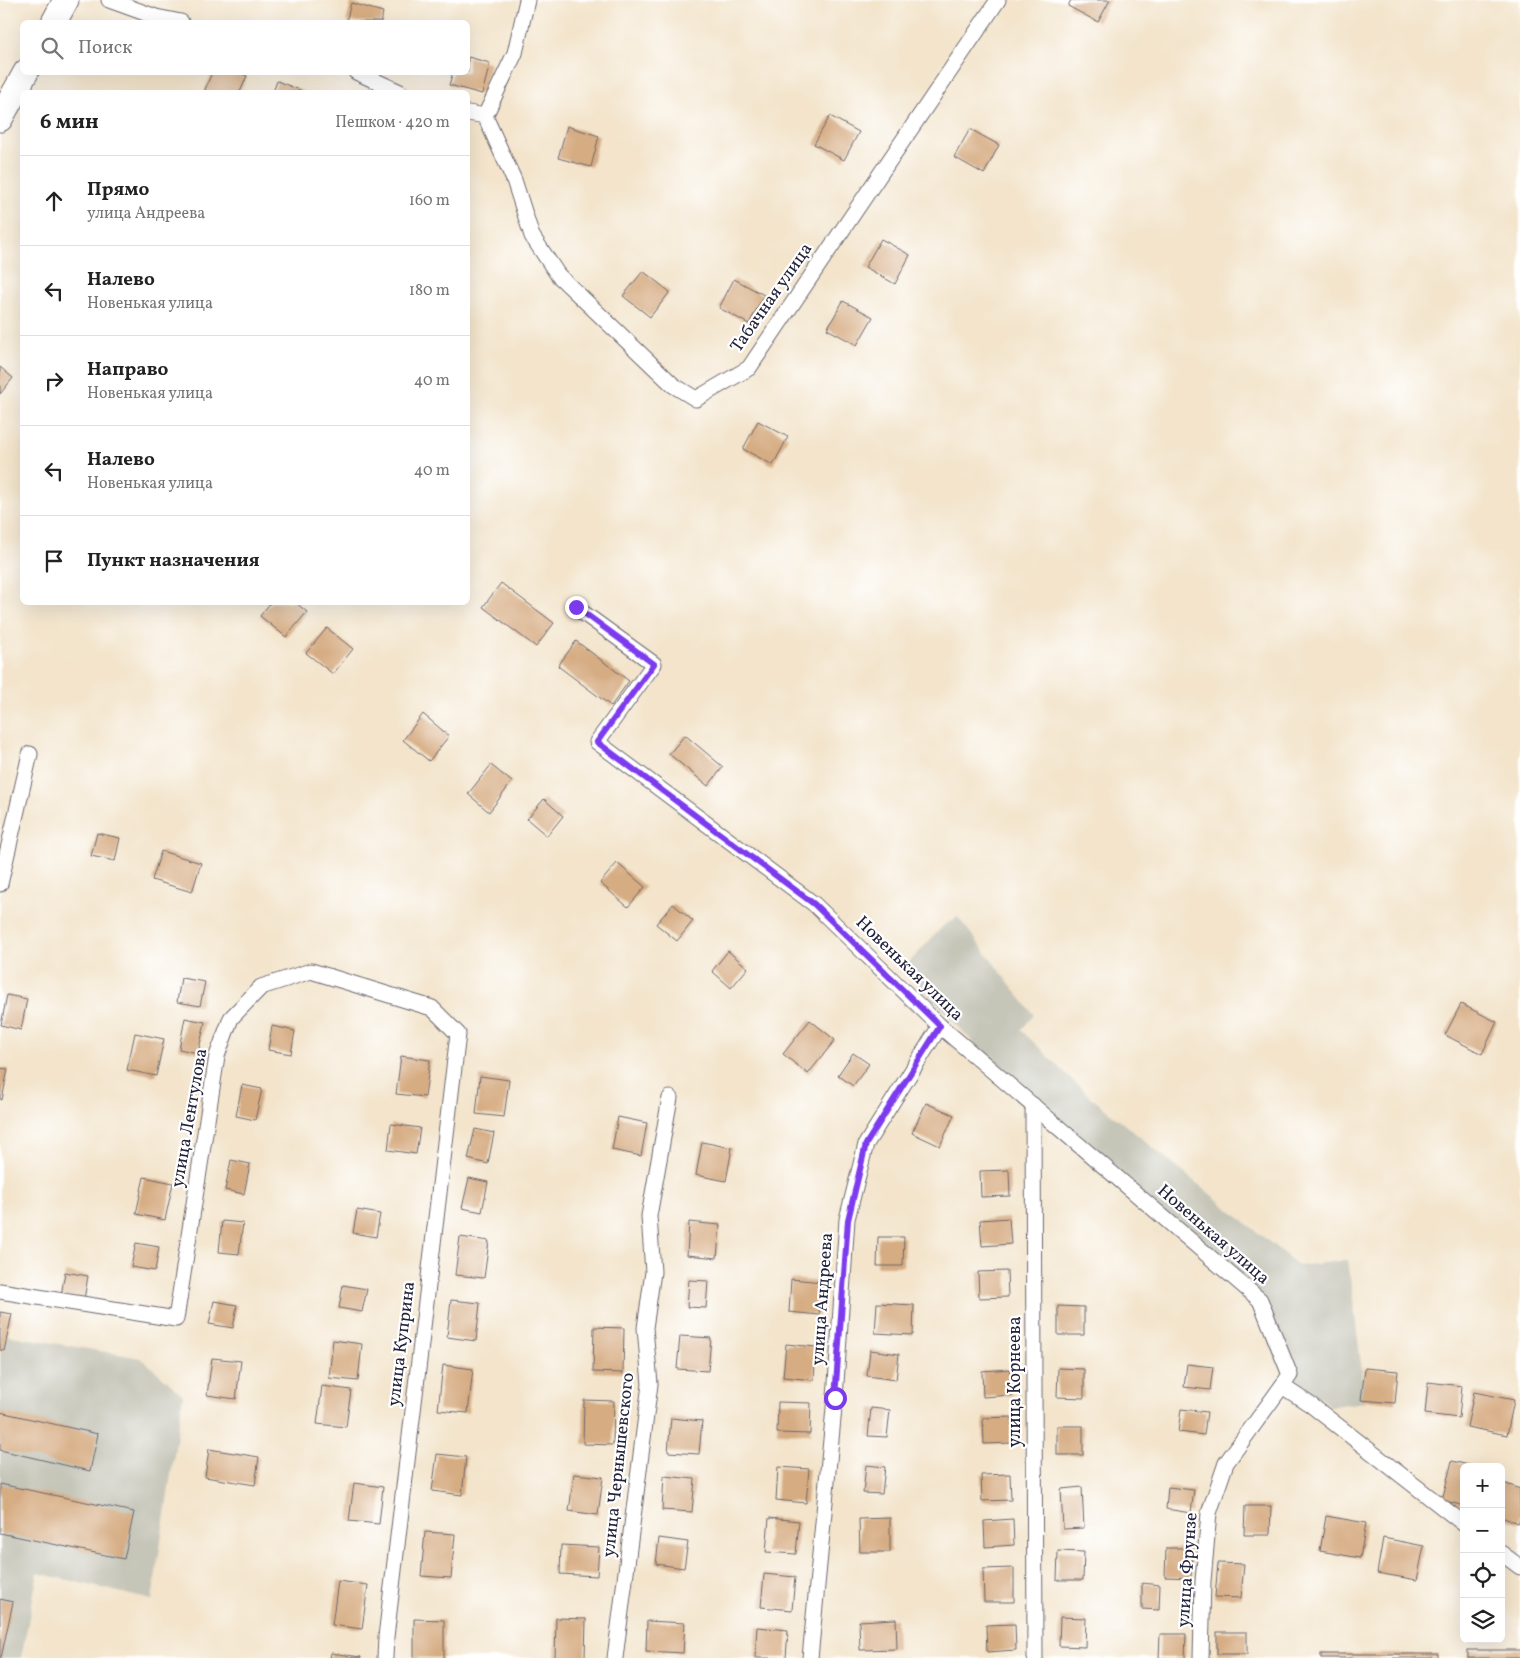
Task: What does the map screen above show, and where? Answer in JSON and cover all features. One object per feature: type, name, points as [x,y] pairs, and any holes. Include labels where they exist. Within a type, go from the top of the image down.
[{"type":"highway","points":[[55,20],[66,0]]},
{"type":"highway","points":[[0,119],[24,75]]},
{"type":"street","points":[[109,0],[156,17],[171,20]]},
{"type":"street","points":[[470,113],[485,116],[515,53],[527,0]]},
{"type":"street","name":"Табачная улица","points":[[485,116],[514,180],[532,236],[558,275],[673,385],[696,398],[749,368],[998,0]]},
{"type":"street","points":[[363,75],[396,90]]},
{"type":"street","name":"Новенькая улица","points":[[576,607],[654,664],[597,742],[814,904],[940,1026],[1260,1300],[1290,1375],[1282,1386]]},
{"type":"street","points":[[0,884],[30,754]]},
{"type":"street","name":"улица Лентулова","points":[[0,1291],[176,1320],[218,1056],[231,1018],[260,987],[311,971],[432,1008],[458,1034]]},
{"type":"street","name":"улица Андреева","points":[[810,1658],[835,1398],[848,1220],[866,1144],[940,1026]]},
{"type":"street","name":"улица Куприна","points":[[385,1658],[458,1034]]},
{"type":"street","name":"улица Чернышевского","points":[[615,1658],[650,1384],[645,1328],[653,1272],[649,1216],[670,1098]]},
{"type":"street","name":"улица Корнеева","points":[[1033,1105],[1035,1658]]},
{"type":"street","points":[[1282,1386],[1311,1405],[1460,1521]]},
{"type":"street","name":"улица Фрунзе","points":[[1201,1658],[1203,1581],[1209,1513],[1226,1463],[1282,1386]]},
{"type":"street","points":[[1505,1556],[1520,1567]]},
{"type":"shaded area","points":[[958,917],[1034,1015],[1021,1030],[1088,1095],[1299,1266],[1348,1260],[1366,1402],[1331,1406],[1282,1372],[1245,1289],[1061,1137],[904,968],[943,926]]},
{"type":"shaded area","points":[[0,1334],[141,1358],[183,1395],[152,1600],[38,1573],[21,1658],[0,1658]]},
{"type":"building","points":[[1071,0],[1110,0],[1098,22],[1068,6]]},
{"type":"building","points":[[351,3],[383,12],[381,20],[347,20]]},
{"type":"building","points":[[470,58],[490,63],[482,94],[449,85],[452,75],[470,75]]},
{"type":"building","points":[[211,75],[247,76],[241,90],[205,90]]},
{"type":"building","points":[[277,81],[300,90],[274,90]]},
{"type":"building","points":[[830,116],[859,132],[844,160],[814,144]]},
{"type":"building","points":[[567,126],[599,136],[591,167],[558,158]]},
{"type":"building","points":[[970,129],[999,145],[984,174],[954,157]]},
{"type":"building","points":[[881,239],[910,255],[895,284],[865,267]]},
{"type":"building","points":[[643,271],[670,292],[650,317],[623,296]]},
{"type":"building","points":[[734,279],[764,295],[749,324],[719,308]]},
{"type":"building","points":[[843,301],[873,317],[857,345],[827,329]]},
{"type":"building","points":[[0,367],[13,378],[0,394]]},
{"type":"building","points":[[758,421],[788,437],[773,465],[743,449]]},
{"type":"building","points":[[501,583],[554,623],[536,647],[483,607]]},
{"type":"building","points":[[269,605],[299,605],[307,612],[286,637],[260,616]]},
{"type":"building","points":[[327,628],[353,649],[333,674],[306,653]]},
{"type":"building","points":[[576,641],[629,681],[611,706],[558,666]]},
{"type":"building","points":[[423,714],[449,736],[429,761],[403,740]]},
{"type":"building","points":[[685,735],[723,767],[708,786],[669,754]]},
{"type":"building","points":[[491,765],[512,782],[489,812],[468,794]]},
{"type":"building","points":[[544,799],[563,816],[547,836],[527,819]]},
{"type":"building","points":[[97,833],[120,838],[115,861],[91,856]]},
{"type":"building","points":[[161,851],[201,863],[192,892],[152,880]]},
{"type":"building","points":[[617,863],[645,887],[628,907],[600,883]]},
{"type":"building","points":[[673,904],[693,921],[677,941],[656,924]]},
{"type":"building","points":[[728,951],[748,968],[731,988],[712,971]]},
{"type":"building","points":[[181,978],[205,982],[200,1006],[177,1002]]},
{"type":"building","points":[[7,995],[27,999],[21,1030],[1,1025]]},
{"type":"building","points":[[1461,1004],[1497,1022],[1482,1054],[1445,1035]]},
{"type":"building","points":[[185,1018],[205,1022],[198,1053],[179,1049]]},
{"type":"building","points":[[810,1020],[835,1040],[808,1074],[783,1054]]},
{"type":"building","points":[[272,1026],[295,1031],[291,1054],[268,1050]]},
{"type":"building","points":[[135,1033],[164,1039],[156,1076],[127,1070]]},
{"type":"building","points":[[853,1053],[869,1064],[853,1086],[838,1075]]},
{"type":"building","points":[[401,1056],[430,1060],[425,1097],[396,1094]]},
{"type":"building","points":[[0,1068],[8,1069],[2,1100],[0,1099]]},
{"type":"building","points":[[480,1076],[509,1080],[504,1117],[476,1114]]},
{"type":"building","points":[[242,1085],[262,1089],[255,1120],[236,1116]]},
{"type":"building","points":[[926,1103],[954,1115],[940,1146],[912,1133]]},
{"type":"building","points":[[618,1117],[647,1123],[641,1156],[612,1150]]},
{"type":"building","points":[[391,1124],[420,1128],[416,1154],[388,1150]]},
{"type":"building","points":[[475,1129],[494,1133],[488,1164],[468,1159]]},
{"type":"building","points":[[702,1142],[732,1148],[726,1181],[696,1175]]},
{"type":"building","points":[[231,1160],[250,1164],[244,1194],[225,1190]]},
{"type":"building","points":[[1009,1170],[1010,1196],[981,1197],[980,1171]]},
{"type":"building","points":[[144,1177],[173,1183],[165,1220],[136,1214]]},
{"type":"building","points":[[469,1178],[488,1182],[482,1212],[462,1208]]},
{"type":"building","points":[[357,1210],[380,1214],[376,1237],[353,1233]]},
{"type":"building","points":[[1009,1218],[1011,1244],[982,1246],[980,1220]]},
{"type":"building","points":[[222,1221],[243,1223],[239,1254],[219,1252]]},
{"type":"building","points":[[689,1222],[720,1225],[717,1258],[687,1255]]},
{"type":"building","points":[[460,1237],[489,1241],[484,1278],[455,1275]]},
{"type":"building","points":[[878,1237],[904,1237],[903,1266],[877,1266]]},
{"type":"building","points":[[136,1243],[159,1247],[155,1271],[131,1267]]},
{"type":"building","points":[[1007,1271],[1008,1297],[979,1298],[978,1272]]},
{"type":"building","points":[[65,1272],[88,1276],[84,1300],[61,1296]]},
{"type":"building","points":[[791,1279],[822,1282],[819,1315],[789,1312]]},
{"type":"building","points":[[689,1280],[708,1281],[706,1308],[687,1307]]},
{"type":"building","points":[[343,1285],[367,1289],[362,1312],[339,1308]]},
{"type":"building","points":[[451,1300],[480,1303],[476,1341],[447,1337]]},
{"type":"building","points":[[214,1301],[237,1305],[233,1328],[209,1324]]},
{"type":"building","points":[[877,1303],[914,1305],[913,1335],[875,1333]]},
{"type":"building","points":[[1058,1306],[1084,1307],[1084,1335],[1058,1335]]},
{"type":"building","points":[[0,1312],[12,1314],[4,1351],[0,1350]]},
{"type":"building","points":[[594,1327],[624,1328],[623,1373],[593,1372]]},
{"type":"building","points":[[680,1336],[711,1338],[708,1371],[677,1369]]},
{"type":"building","points":[[333,1340],[362,1344],[358,1381],[329,1378]]},
{"type":"building","points":[[786,1344],[816,1347],[814,1380],[783,1377]]},
{"type":"building","points":[[870,1350],[899,1354],[896,1380],[867,1376]]},
{"type":"building","points":[[212,1358],[241,1361],[236,1399],[207,1395]]},
{"type":"building","points":[[1187,1364],[1213,1367],[1210,1390],[1184,1387]]},
{"type":"building","points":[[443,1365],[473,1369],[468,1413],[438,1410]]},
{"type":"building","points":[[1058,1368],[1084,1369],[1084,1398],[1057,1397]]},
{"type":"building","points":[[1365,1368],[1398,1371],[1395,1403],[1361,1400]]},
{"type":"building","points":[[1011,1369],[1012,1395],[983,1397],[982,1371]]},
{"type":"building","points":[[1428,1382],[1462,1386],[1459,1418],[1425,1414]]},
{"type":"building","points":[[322,1386],[351,1390],[346,1427],[317,1424]]},
{"type":"building","points":[[1474,1392],[1514,1400],[1507,1435],[1467,1427]]},
{"type":"building","points":[[584,1400],[614,1401],[613,1445],[583,1444]]},
{"type":"building","points":[[778,1402],[811,1403],[810,1434],[777,1433]]},
{"type":"building","points":[[871,1408],[890,1410],[887,1437],[868,1436]]},
{"type":"building","points":[[1181,1409],[1207,1412],[1204,1435],[1178,1432]]},
{"type":"building","points":[[0,1412],[98,1434],[90,1471],[0,1450]]},
{"type":"building","points":[[1012,1417],[1013,1443],[984,1444],[983,1418]]},
{"type":"building","points":[[671,1418],[702,1421],[699,1454],[668,1452]]},
{"type":"building","points":[[1057,1426],[1083,1426],[1083,1455],[1057,1455]]},
{"type":"building","points":[[209,1449],[259,1457],[255,1485],[205,1477]]},
{"type":"building","points":[[437,1454],[466,1457],[462,1495],[432,1491]]},
{"type":"building","points":[[1452,1461],[1460,1463],[1460,1505],[1442,1500]]},
{"type":"building","points":[[866,1465],[885,1467],[882,1494],[863,1493]]},
{"type":"building","points":[[778,1467],[809,1469],[806,1503],[776,1500]]},
{"type":"building","points":[[574,1474],[603,1477],[598,1515],[569,1511]]},
{"type":"building","points":[[1010,1474],[1011,1500],[982,1501],[981,1475]]},
{"type":"building","points":[[664,1476],[695,1479],[692,1512],[662,1510]]},
{"type":"building","points":[[354,1483],[383,1487],[379,1524],[349,1521]]},
{"type":"building","points":[[1505,1483],[1520,1489],[1520,1519],[1518,1523],[1505,1518]]},
{"type":"building","points":[[0,1484],[134,1512],[124,1559],[0,1533]]},
{"type":"building","points":[[1082,1487],[1084,1528],[1063,1529],[1061,1489]]},
{"type":"building","points":[[1168,1487],[1194,1490],[1191,1513],[1166,1509]]},
{"type":"building","points":[[1245,1506],[1271,1506],[1270,1535],[1244,1535]]},
{"type":"building","points":[[1326,1516],[1366,1523],[1360,1558],[1320,1551]]},
{"type":"building","points":[[769,1518],[799,1521],[796,1554],[766,1552]]},
{"type":"building","points":[[890,1518],[890,1552],[860,1552],[859,1519]]},
{"type":"building","points":[[1013,1519],[1014,1545],[985,1547],[984,1521]]},
{"type":"building","points":[[425,1532],[455,1534],[451,1578],[421,1576]]},
{"type":"building","points":[[659,1538],[688,1542],[684,1568],[656,1564]]},
{"type":"building","points":[[1383,1538],[1424,1546],[1417,1580],[1377,1573]]},
{"type":"building","points":[[561,1545],[599,1547],[597,1576],[560,1574]]},
{"type":"building","points":[[1166,1548],[1192,1548],[1191,1578],[1165,1577]]},
{"type":"building","points":[[1058,1551],[1084,1552],[1083,1580],[1057,1580]]},
{"type":"building","points":[[1218,1563],[1244,1564],[1241,1598],[1215,1597]]},
{"type":"building","points":[[1014,1568],[1014,1602],[984,1602],[983,1569]]},
{"type":"building","points":[[764,1574],[795,1577],[792,1610],[761,1607]]},
{"type":"building","points":[[338,1581],[368,1585],[362,1629],[332,1625]]},
{"type":"building","points":[[1142,1583],[1160,1585],[1159,1610],[1142,1609]]},
{"type":"building","points":[[0,1599],[13,1602],[1,1658],[0,1658]]},
{"type":"building","points":[[1060,1617],[1086,1618],[1085,1647],[1059,1646]]},
{"type":"building","points":[[556,1618],[586,1619],[585,1658],[555,1658]]},
{"type":"building","points":[[414,1619],[444,1620],[444,1658],[414,1658]]},
{"type":"building","points":[[896,1619],[897,1649],[860,1650],[859,1621]]},
{"type":"building","points":[[647,1621],[685,1623],[683,1653],[646,1651]]},
{"type":"building","points":[[1015,1624],[1016,1650],[987,1652],[986,1625]]},
{"type":"building","points":[[757,1627],[788,1630],[786,1658],[755,1658]]},
{"type":"building","points":[[1217,1632],[1247,1632],[1247,1654],[1217,1654]]},
{"type":"building","points":[[1160,1634],[1186,1634],[1185,1658],[1159,1658]]},
{"type":"building","points":[[1468,1650],[1520,1650],[1520,1658],[1468,1658]]},
{"type":"building","points":[[331,1653],[361,1657],[361,1658],[330,1658]]},
{"type":"building","points":[[1321,1654],[1438,1654],[1438,1658],[1321,1658]]},
{"type":"route","points":[[576,607],[654,664],[597,742],[814,904],[940,1026],[866,1144],[848,1220],[835,1398]]}]
